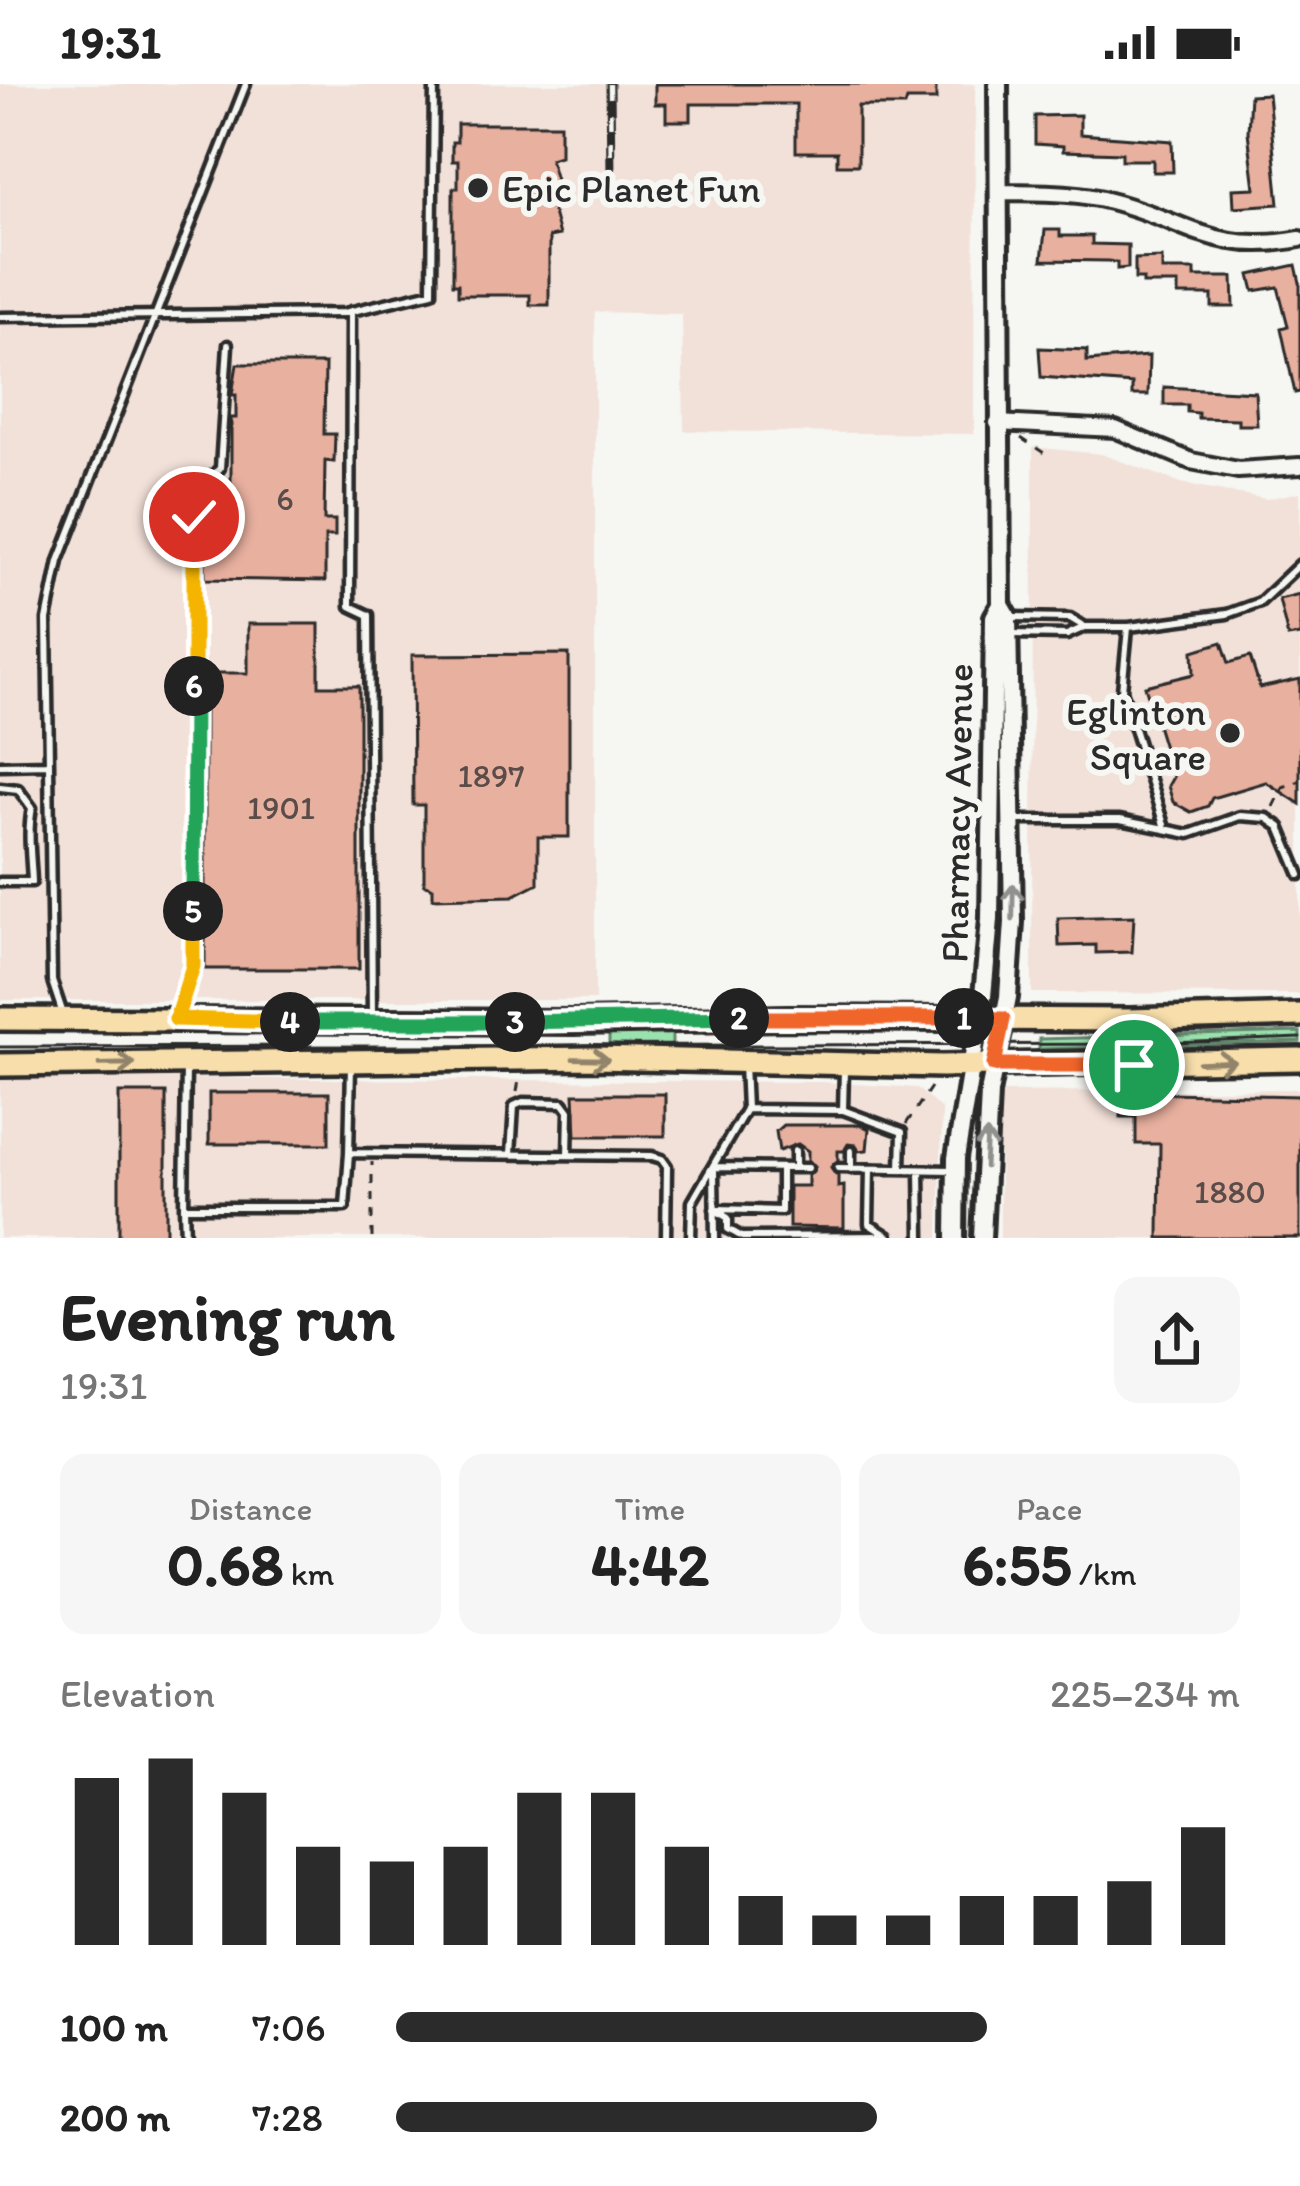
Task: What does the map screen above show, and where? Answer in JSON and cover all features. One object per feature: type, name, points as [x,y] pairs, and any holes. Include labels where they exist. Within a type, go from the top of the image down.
[{"type":"main road","points":[[0,1018],[372,1022],[1300,1015]]},
{"type":"main road","points":[[0,1065],[596,1058],[970,1066],[1300,1059]]},
{"type":"street","name":"Pharmacy Avenue","points":[[982,1238],[989,1093],[1013,922],[1014,820],[1001,622],[997,423],[998,84]]},
{"type":"street","points":[[998,192],[1069,193],[1107,200],[1232,244],[1259,246],[1300,239]]},
{"type":"street","points":[[997,423],[1114,429],[1191,461],[1238,470],[1300,466]]},
{"type":"street","name":"Pharmacy Avenue","points":[[955,1238],[956,1170],[990,920],[1001,622]]},
{"type":"lane","points":[[64,1019],[52,981],[47,620],[59,561],[246,84]]},
{"type":"lane","points":[[0,317],[351,311],[432,292],[434,84]]},
{"type":"lane","points":[[351,311],[350,606],[369,615],[372,1022]]},
{"type":"lane","points":[[176,1019],[193,966],[194,496],[220,468],[228,345]]},
{"type":"lane","points":[[1001,622],[1067,634],[1085,626],[1193,621],[1260,602],[1300,564]]},
{"type":"lane","points":[[1001,622],[1070,618],[1085,626]]},
{"type":"lane","points":[[1129,627],[1123,690],[1165,828]]},
{"type":"lane","points":[[0,765],[49,764]]},
{"type":"lane","points":[[0,788],[18,789],[32,808],[28,827],[32,882],[0,882]]},
{"type":"lane","points":[[1014,820],[1120,820],[1189,834],[1240,816],[1267,818],[1280,827],[1299,871]]},
{"type":"lane","points":[[184,1207],[345,1207],[351,1059]]},
{"type":"lane","points":[[184,1238],[186,1062]]},
{"type":"lane","points":[[691,1238],[692,1202],[746,1109],[745,1063]]},
{"type":"lane","points":[[844,1066],[850,1125]]},
{"type":"lane","points":[[511,1154],[512,1113],[523,1102],[562,1103],[569,1111],[568,1155]]},
{"type":"lane","points":[[746,1109],[846,1111],[902,1132],[901,1169]]},
{"type":"lane","points":[[794,1109],[794,1125]]},
{"type":"lane","points":[[822,1110],[822,1125]]},
{"type":"lane","points":[[795,1151],[795,1168]]},
{"type":"lane","points":[[850,1151],[851,1169]]},
{"type":"lane","points":[[349,1153],[662,1159],[667,1166],[666,1238]]},
{"type":"lane","points":[[713,1167],[808,1168]]},
{"type":"lane","points":[[713,1167],[717,1236]]},
{"type":"lane","points":[[714,1209],[781,1211],[782,1168]]},
{"type":"lane","points":[[838,1168],[956,1170]]},
{"type":"lane","points":[[870,1169],[869,1224],[889,1237]]},
{"type":"lane","points":[[920,1169],[921,1238]]},
{"type":"lane","points":[[714,1209],[728,1218],[728,1229],[742,1237],[889,1237]]},
{"type":"path","points":[[1021,438],[1044,453]]},
{"type":"path","points":[[1267,818],[1283,787],[1300,781]]},
{"type":"path","points":[[905,1126],[931,1088]]},
{"type":"path","points":[[372,1153],[372,1238]]},
{"type":"shaded area","points":[[0,84],[975,84],[974,434],[684,431],[682,314],[595,312],[595,1000],[0,1000]]},
{"type":"shaded area","points":[[1033,447],[1101,454],[1181,483],[1266,499],[1300,492],[1300,994],[1032,993]]},
{"type":"shaded area","points":[[0,1077],[822,1082],[917,1088],[942,1110],[939,1238],[0,1238]]},
{"type":"shaded area","points":[[1300,1089],[1300,1238],[1000,1238],[1000,1092]]},
{"type":"green space","points":[[695,1026],[695,1031],[672,1032],[672,1048],[695,1049],[695,1054],[609,1049],[609,1032],[669,1032],[670,1028]]},
{"type":"green space","points":[[1300,1032],[1300,1042],[1039,1049],[1039,1039]]},
{"type":"building","points":[[655,84],[936,84],[936,100],[907,100],[905,106],[858,106],[858,165],[837,165],[837,152],[796,152],[796,104],[691,104],[691,121],[666,121],[666,104],[655,104]]},
{"type":"building","points":[[1268,94],[1279,204],[1234,207],[1233,189],[1255,188],[1248,132],[1250,95]]},
{"type":"building","points":[[1080,115],[1080,134],[1172,141],[1173,172],[1153,172],[1153,160],[1122,160],[1122,153],[1063,151],[1063,146],[1035,144],[1035,116]]},
{"type":"building","points":[[457,124],[560,124],[560,156],[550,159],[560,195],[549,198],[559,235],[549,237],[549,305],[530,305],[530,295],[458,295],[458,284],[453,284],[453,188],[458,188],[458,161],[452,161]]},
{"type":"building","points":[[1045,230],[1060,230],[1060,236],[1092,236],[1092,244],[1128,245],[1128,268],[1117,269],[1117,263],[1109,261],[1042,260]]},
{"type":"building","points":[[1162,258],[1162,270],[1195,270],[1195,277],[1233,277],[1234,307],[1212,307],[1212,295],[1178,295],[1178,284],[1143,284],[1143,279],[1135,279],[1135,259]]},
{"type":"building","points":[[1296,265],[1300,392],[1295,393],[1281,328],[1288,326],[1278,287],[1254,291],[1250,275]]},
{"type":"building","points":[[1039,348],[1087,350],[1087,361],[1149,356],[1148,395],[1132,395],[1132,384],[1041,377]]},
{"type":"building","points":[[237,364],[325,364],[324,434],[335,434],[334,462],[325,461],[324,520],[335,520],[335,536],[325,536],[325,581],[205,579],[205,496],[211,490],[231,490]]},
{"type":"building","points":[[1164,387],[1255,392],[1257,425],[1238,425],[1238,419],[1198,418],[1198,413],[1187,412],[1187,405],[1164,405]]},
{"type":"building","name":"Eglinton Square","points":[[1300,594],[1300,635],[1288,637],[1279,599]]},
{"type":"building","points":[[248,624],[319,624],[319,686],[359,686],[359,969],[205,969],[205,673],[248,673]]},
{"type":"building","name":"Eglinton Square","points":[[1222,642],[1229,663],[1250,657],[1260,688],[1300,679],[1300,804],[1266,782],[1212,798],[1208,806],[1191,812],[1173,802],[1168,786],[1173,777],[1145,686],[1194,674],[1193,651]]},
{"type":"building","points":[[569,654],[569,837],[538,837],[538,883],[513,896],[433,898],[433,888],[424,884],[424,805],[413,805],[412,655]]},
{"type":"building","points":[[1134,916],[1132,952],[1096,953],[1096,945],[1059,946],[1058,918]]},
{"type":"building","points":[[1125,1092],[1300,1096],[1300,1238],[1159,1238],[1160,1144],[1136,1144],[1136,1117],[1121,1117]]},
{"type":"building","points":[[119,1093],[166,1093],[166,1238],[119,1238]]},
{"type":"building","points":[[209,1093],[329,1093],[329,1144],[209,1144]]},
{"type":"building","points":[[574,1094],[665,1094],[665,1136],[576,1136]]},
{"type":"building","points":[[783,1125],[861,1125],[869,1129],[867,1150],[848,1144],[838,1151],[838,1160],[831,1167],[838,1176],[838,1187],[844,1186],[844,1228],[789,1227],[789,1186],[808,1186],[808,1175],[815,1167],[808,1160],[808,1151],[798,1144],[779,1151],[776,1131]]},
{"type":"tram line","points":[[0,1047],[1147,1044],[1300,1038]]},
{"type":"railway","points":[[610,84],[611,178]]},
{"type":"place","name":"Epic Planet Fun","points":[[478,188]]},
{"type":"place","name":"Eglinton Square","points":[[1230,733]]},
{"type":"route","points":[[194,517],[193,966],[176,1019],[1003,1019],[994,1065],[1134,1065]]}]
